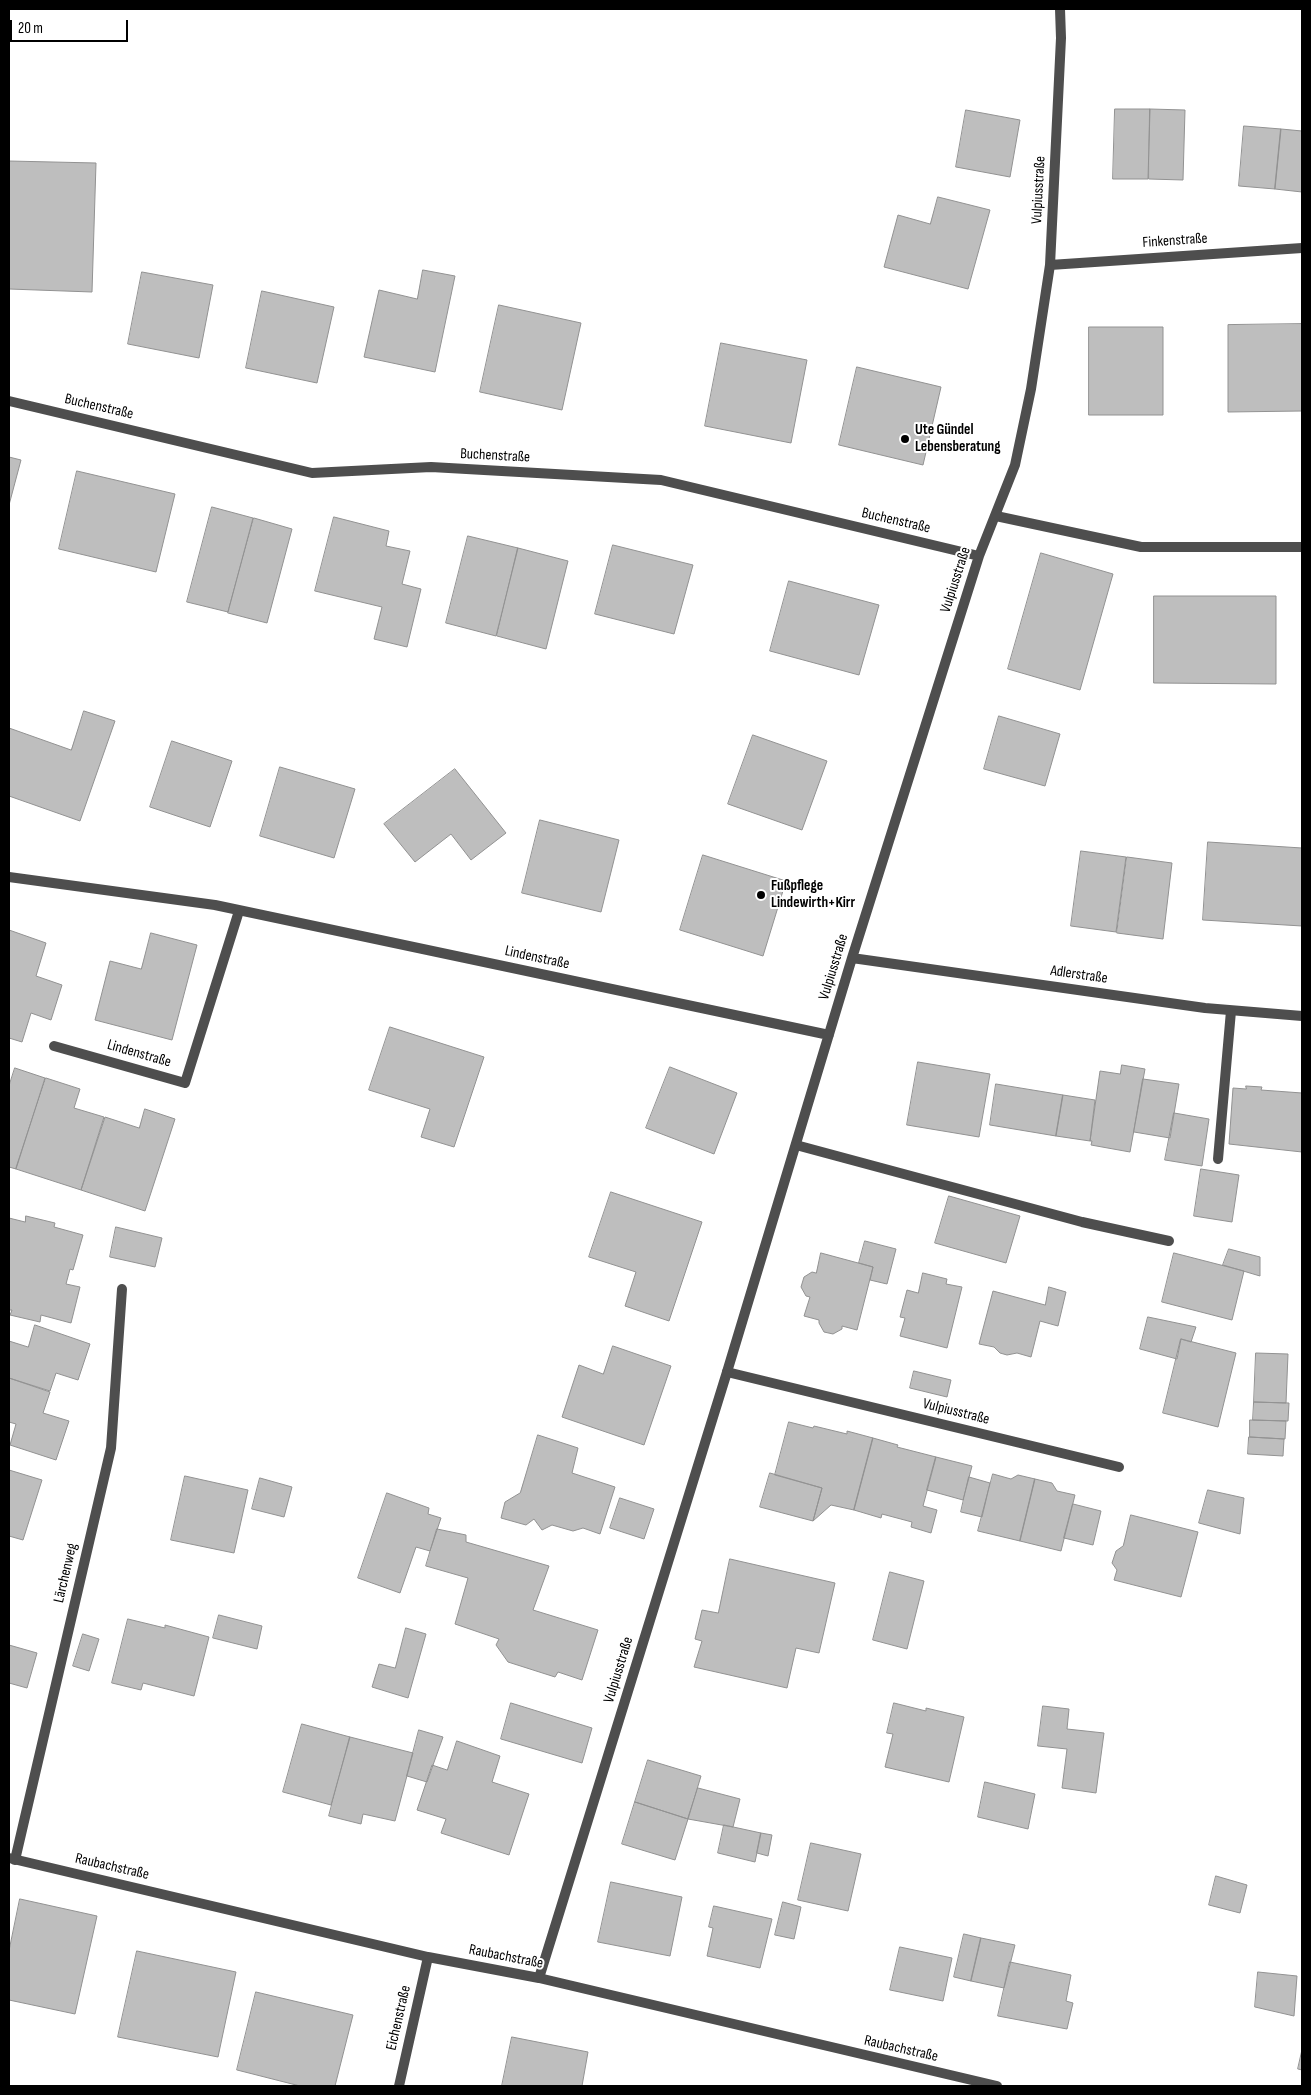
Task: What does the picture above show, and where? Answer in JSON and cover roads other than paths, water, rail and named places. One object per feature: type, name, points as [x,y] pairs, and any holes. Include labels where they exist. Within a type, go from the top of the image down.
[{"type":"street","name":"Vulpiusstraße","points":[[539,1978],[727,1372],[852,958],[979,556],[1015,465],[1031,389],[1050,265],[1060,9]]},
{"type":"street","name":"Finkenstraße","points":[[1050,265],[1302,248]]},
{"type":"street","name":"Buchenstraße","points":[[9,401],[312,472],[431,467],[661,480],[979,556]]},
{"type":"street","points":[[996,516],[1141,547],[1302,547]]},
{"type":"street","name":"Lindenstraße","points":[[9,877],[215,905],[829,1035]]},
{"type":"street","name":"Lindenstraße","points":[[54,1046],[186,1083],[239,911]]},
{"type":"street","name":"Adlerstraße","points":[[852,958],[1231,1011],[1302,1016]]},
{"type":"street","points":[[1218,1159],[1231,1011]]},
{"type":"street","points":[[796,1145],[1082,1222],[1168,1240]]},
{"type":"street","name":"Lärchenweg","points":[[12,1859],[111,1448],[122,1289]]},
{"type":"street","name":"Vulpiusstraße","points":[[727,1372],[1119,1467]]},
{"type":"street","name":"Raubachstraße","points":[[12,1859],[428,1957],[539,1978],[997,2086]]},
{"type":"street","name":"Eichenstraße","points":[[399,2086],[428,1957]]},
{"type":"place","name":"Ute Gündel Lebensberatung","points":[[905,439]]},
{"type":"place","name":"Fußpflege Lindewirth+Kirr","points":[[761,895]]}]
